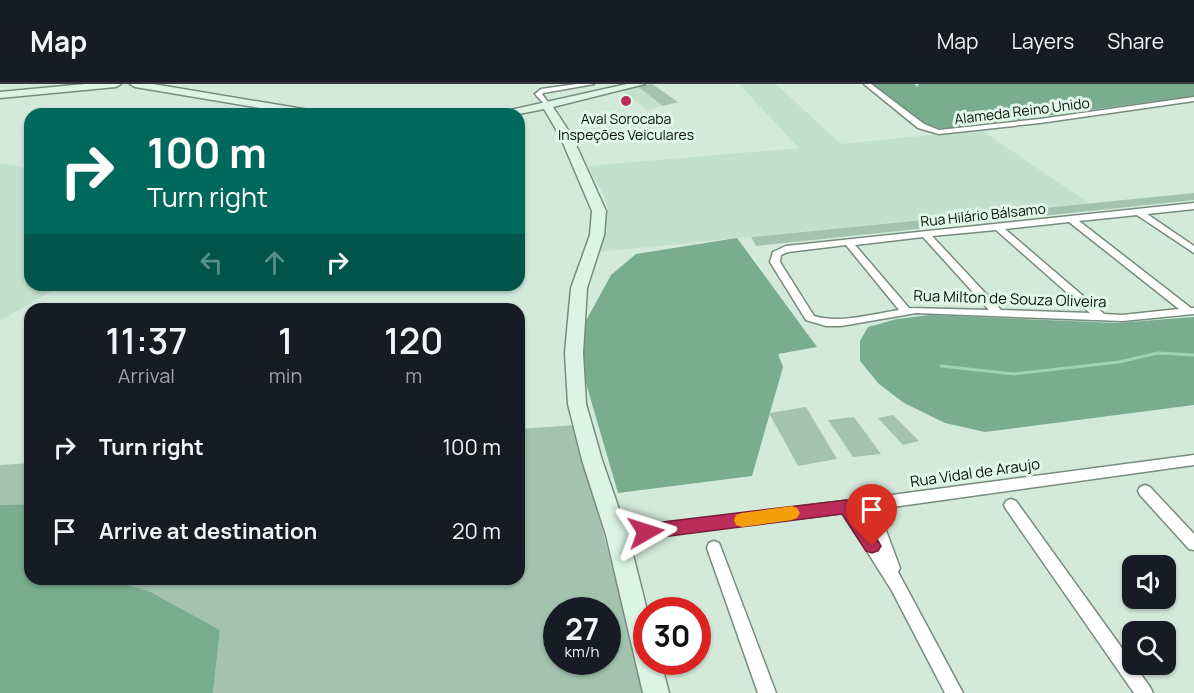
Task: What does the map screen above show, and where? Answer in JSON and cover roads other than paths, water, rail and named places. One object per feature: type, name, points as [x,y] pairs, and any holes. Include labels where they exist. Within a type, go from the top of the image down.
[{"type":"main road","points":[[0,95],[116,84]]},
{"type":"main road","points":[[135,84],[279,108]]},
{"type":"main road","points":[[521,108],[556,94],[640,84]]},
{"type":"main road","points":[[556,94],[566,136],[599,211],[597,235],[579,288],[574,353],[577,404],[592,460],[617,535],[633,601]]},
{"type":"main road","points":[[651,675],[656,693]]},
{"type":"street","points":[[556,94],[591,84]]},
{"type":"street","name":"Alameda Reino Unido","points":[[867,84],[927,130],[939,132],[1012,125],[1194,99]]},
{"type":"street","name":"Rua Hilário Bálsamo","points":[[826,323],[810,318],[775,262],[776,254],[786,249],[1194,206]]},
{"type":"street","points":[[1139,212],[1194,250]]},
{"type":"street","points":[[1072,220],[1191,311]]},
{"type":"street","points":[[998,227],[1101,317]]},
{"type":"street","points":[[925,234],[998,313]]},
{"type":"street","points":[[849,243],[906,311]]},
{"type":"street","name":"Rua Milton de Souza Oliveira","points":[[826,323],[841,323],[906,311],[1122,318],[1191,311]]},
{"type":"street","name":"Rua Vidal de Araujo","points":[[617,535],[1194,460]]},
{"type":"street","points":[[1145,491],[1194,544]]},
{"type":"street","points":[[869,504],[898,586]]},
{"type":"street","points":[[1011,505],[1144,693]]},
{"type":"street","points":[[846,506],[898,586],[954,693]]},
{"type":"street","points":[[714,548],[767,693]]},
{"type":"waterway","points":[[941,366],[1014,374],[1119,362],[1158,353],[1194,355]]},
{"type":"place","name":"Aval Sorocaba Inspeções Veiculares","points":[[626,101]]}]
